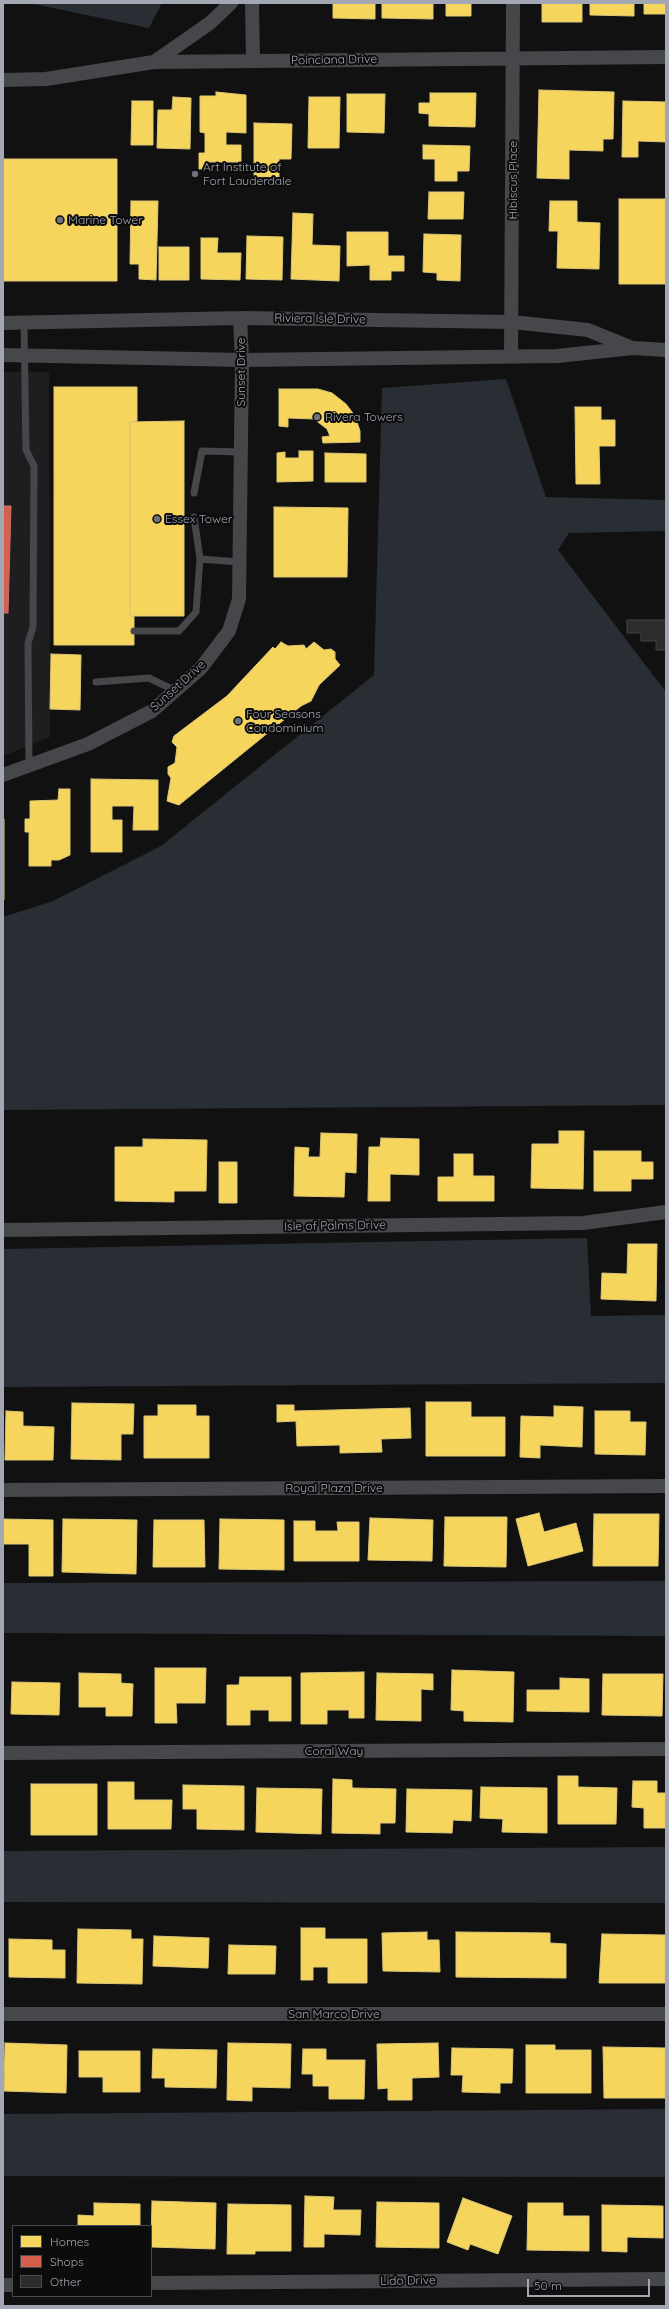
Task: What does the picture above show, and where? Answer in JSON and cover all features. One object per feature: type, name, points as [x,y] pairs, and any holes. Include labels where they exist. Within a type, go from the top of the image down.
[{"type":"street","points":[[154,62],[210,23],[231,3]]},
{"type":"street","points":[[252,3],[253,61]]},
{"type":"street","name":"Hibiscus Place","points":[[511,356],[513,3]]},
{"type":"street","name":"Poinciana Drive","points":[[3,80],[46,79],[154,62],[513,57],[666,57]]},
{"type":"street","name":"Riviera Isle Drive","points":[[3,323],[240,318],[512,322],[588,330],[633,348]]},
{"type":"street","name":"Sunset Drive","points":[[3,775],[88,744],[152,711],[202,668],[229,631],[239,599],[242,360],[240,318]]},
{"type":"street","name":"Riviera Isle Drive","points":[[3,355],[242,360],[557,356],[633,348],[666,350]]},
{"type":"street","name":"Isle of Palms Drive","points":[[3,1230],[584,1223],[666,1212]]},
{"type":"street","name":"Royal Plaza Drive","points":[[3,1490],[666,1486]]},
{"type":"street","name":"Coral Way","points":[[3,1753],[666,1749]]},
{"type":"street","name":"San Marco Drive","points":[[3,2014],[666,2014]]},
{"type":"street","name":"Lido Drive","points":[[152,2283],[666,2279]]},
{"type":"lane","points":[[24,323],[26,450],[34,466],[33,627],[28,643],[29,765]]},
{"type":"lane","points":[[194,493],[202,450],[240,452]]},
{"type":"lane","points":[[134,631],[179,631],[196,612],[200,559],[194,517]]},
{"type":"lane","points":[[200,559],[239,562]]},
{"type":"lane","points":[[96,682],[149,678],[176,691]]},
{"type":"shaded area","points":[[29,3],[162,3],[149,28]]},
{"type":"shaded area","points":[[3,372],[49,372],[50,737],[3,756]]},
{"type":"shaded area","points":[[506,379],[546,497],[666,500],[666,531],[569,533],[558,550],[666,692],[666,1105],[3,1110],[3,917],[53,901],[161,846],[374,675],[382,388]]},
{"type":"shaded area","points":[[587,1238],[591,1316],[666,1315],[666,1383],[3,1387],[3,1249]]},
{"type":"shaded area","points":[[666,1581],[666,1636],[3,1633],[3,1583]]},
{"type":"shaded area","points":[[666,1847],[666,1903],[3,1902],[3,1851]]},
{"type":"shaded area","points":[[666,2109],[666,2177],[3,2176],[3,2114]]},
{"type":"building: Homes","points":[[333,3],[375,3],[375,19],[333,18]]},
{"type":"building: Homes","points":[[382,3],[433,3],[433,19],[382,18]]},
{"type":"building: Homes","points":[[446,3],[471,3],[471,16],[446,16]]},
{"type":"building: Homes","points":[[542,3],[582,3],[582,22],[542,22]]},
{"type":"building: Homes","points":[[590,3],[634,3],[634,16],[590,15]]},
{"type":"building: Homes","points":[[644,3],[666,3],[666,14],[644,14]]},
{"type":"building: Homes","points":[[539,90],[614,92],[613,139],[603,139],[603,151],[569,150],[569,179],[537,178]]},
{"type":"building: Homes","points":[[216,92],[246,95],[246,133],[226,132],[226,145],[241,145],[241,162],[207,162],[207,169],[199,169],[199,153],[205,153],[205,133],[200,132],[200,96],[216,96]]},
{"type":"building: Homes","points":[[430,93],[476,93],[475,127],[429,126],[429,114],[419,113],[419,103],[430,103]]},
{"type":"building: Homes","points":[[347,94],[385,94],[384,133],[347,132]]},
{"type":"building: Homes","points":[[173,97],[191,98],[190,149],[157,148],[158,110],[172,110]]},
{"type":"building: Homes","points":[[309,97],[340,97],[339,148],[308,148]]},
{"type":"building: Homes","points":[[132,101],[153,101],[153,145],[131,145]]},
{"type":"building: Homes","points":[[623,101],[666,102],[666,142],[638,141],[638,157],[622,157]]},
{"type":"building: Homes","points":[[254,123],[292,124],[291,159],[279,159],[279,177],[254,177]]},
{"type":"building: Homes","points":[[423,145],[470,146],[469,171],[457,171],[457,181],[435,181],[435,159],[423,159]]},
{"type":"building: Homes","name":"Marine Tower","points":[[3,159],[117,159],[117,281],[3,281]]},
{"type":"building: Homes","points":[[429,192],[464,192],[463,219],[428,219]]},
{"type":"building: Homes","points":[[619,199],[666,199],[666,284],[619,284]]},
{"type":"building: Homes","points":[[131,201],[158,201],[156,280],[139,279],[139,264],[130,264]]},
{"type":"building: Homes","points":[[550,201],[577,201],[577,222],[600,223],[599,269],[557,268],[558,231],[549,231]]},
{"type":"building: Homes","points":[[293,213],[313,214],[312,245],[340,246],[339,281],[291,279]]},
{"type":"building: Homes","points":[[347,232],[388,232],[388,256],[404,256],[404,271],[391,271],[391,280],[370,280],[370,265],[347,266]]},
{"type":"building: Homes","points":[[424,234],[461,235],[460,281],[437,280],[437,273],[423,272]]},
{"type":"building: Homes","points":[[247,236],[283,237],[282,280],[246,279]]},
{"type":"building: Homes","points":[[201,238],[218,238],[217,253],[241,253],[240,280],[201,279]]},
{"type":"building: Homes","points":[[159,247],[189,247],[189,280],[159,280]]},
{"type":"building: Homes","points":[[54,387],[137,387],[137,421],[130,422],[130,616],[134,616],[134,645],[54,645]]},
{"type":"building: Homes","name":"Rivera Towers","points":[[279,389],[318,389],[332,393],[346,404],[355,416],[360,431],[360,442],[323,443],[322,437],[330,436],[327,429],[314,419],[288,418],[288,427],[279,426]]},
{"type":"building: Homes","points":[[575,407],[601,407],[601,420],[615,420],[615,446],[599,446],[600,484],[576,484]]},
{"type":"building: Homes","name":"Essex Tower","points":[[184,421],[184,616],[130,616],[130,422]]},
{"type":"building: Homes","points":[[299,451],[313,451],[313,481],[277,482],[277,453],[285,452],[285,458],[299,458]]},
{"type":"building: Homes","points":[[325,453],[366,454],[366,482],[325,482]]},
{"type":"building: Homes","points":[[274,507],[348,508],[347,577],[274,577]]},
{"type":"building: Homes","name":"Four Seasons Condominium","points":[[281,642],[288,646],[304,645],[306,649],[314,642],[324,650],[331,649],[335,652],[335,659],[340,665],[319,685],[311,701],[301,706],[179,805],[167,801],[171,778],[168,774],[168,767],[175,763],[177,747],[172,742],[174,736],[227,696],[273,647],[275,649]]},
{"type":"building: Homes","points":[[51,654],[81,655],[80,710],[50,709]]},
{"type":"building: Homes","points":[[91,779],[158,780],[158,830],[133,830],[134,806],[112,806],[112,820],[122,820],[122,852],[91,852]]},
{"type":"building: Homes","points":[[59,789],[70,789],[70,855],[59,860],[51,860],[51,866],[29,866],[29,832],[25,832],[25,819],[30,819],[30,801],[58,800]]},
{"type":"building: Homes","points":[[4,819],[4,900],[3,900]]},
{"type":"building: Homes","points":[[559,1131],[584,1131],[583,1189],[531,1188],[532,1144],[559,1144]]},
{"type":"building: Homes","points":[[321,1133],[357,1134],[356,1173],[345,1172],[344,1197],[294,1196],[295,1147],[309,1148],[308,1157],[320,1157]]},
{"type":"building: Homes","points":[[381,1138],[419,1139],[419,1175],[390,1174],[390,1201],[368,1201],[369,1147],[380,1147]]},
{"type":"building: Homes","points":[[143,1139],[207,1140],[206,1191],[174,1191],[174,1202],[115,1201],[115,1147],[143,1147]]},
{"type":"building: Homes","points":[[594,1151],[641,1151],[641,1162],[653,1162],[653,1179],[631,1179],[631,1191],[594,1191]]},
{"type":"building: Homes","points":[[454,1154],[473,1154],[473,1176],[494,1176],[494,1201],[438,1201],[438,1177],[454,1177]]},
{"type":"building: Homes","points":[[219,1162],[237,1162],[237,1203],[219,1203]]},
{"type":"building: Homes","points":[[628,1244],[657,1244],[656,1301],[601,1299],[602,1273],[627,1274]]},
{"type":"building: Homes","points":[[426,1402],[471,1402],[471,1417],[505,1417],[505,1456],[426,1456]]},
{"type":"building: Homes","points":[[72,1403],[134,1404],[133,1434],[121,1434],[121,1460],[71,1459]]},
{"type":"building: Homes","points":[[158,1405],[196,1405],[196,1416],[209,1416],[209,1458],[144,1458],[144,1416],[158,1416]]},
{"type":"building: Homes","points":[[277,1405],[294,1405],[294,1411],[410,1408],[411,1438],[381,1439],[382,1452],[340,1453],[340,1445],[297,1446],[296,1421],[277,1422]]},
{"type":"building: Homes","points":[[554,1406],[583,1407],[582,1447],[540,1445],[540,1458],[520,1457],[521,1416],[554,1417]]},
{"type":"building: Homes","points":[[6,1411],[23,1412],[23,1426],[54,1427],[53,1460],[5,1460]]},
{"type":"building: Homes","points":[[595,1411],[630,1411],[630,1422],[646,1422],[645,1455],[595,1454]]},
{"type":"building: Homes","points":[[539,1513],[544,1532],[576,1523],[583,1551],[528,1566],[516,1519]]},
{"type":"building: Homes","points":[[594,1514],[659,1514],[658,1566],[593,1566]]},
{"type":"building: Homes","points":[[445,1517],[507,1517],[506,1567],[444,1566]]},
{"type":"building: Homes","points":[[370,1518],[433,1520],[432,1561],[368,1560]]},
{"type":"building: Homes","points":[[3,1519],[53,1520],[53,1576],[29,1576],[29,1544],[3,1544]]},
{"type":"building: Homes","points":[[63,1519],[137,1520],[136,1574],[62,1572]]},
{"type":"building: Homes","points":[[220,1519],[284,1520],[284,1570],[219,1569]]},
{"type":"building: Homes","points":[[154,1520],[204,1520],[205,1567],[153,1567]]},
{"type":"building: Homes","points":[[294,1521],[315,1521],[315,1531],[338,1531],[337,1522],[359,1522],[359,1561],[294,1561]]},
{"type":"building: Homes","points":[[155,1668],[206,1668],[205,1703],[176,1703],[177,1723],[155,1723]]},
{"type":"building: Homes","points":[[452,1670],[514,1672],[513,1722],[464,1721],[464,1711],[451,1710]]},
{"type":"building: Homes","points":[[364,1672],[364,1718],[349,1718],[349,1710],[327,1710],[327,1724],[301,1724],[301,1673]]},
{"type":"building: Homes","points":[[79,1673],[121,1674],[121,1683],[133,1684],[132,1716],[106,1716],[106,1707],[79,1707]]},
{"type":"building: Homes","points":[[377,1673],[433,1674],[433,1690],[421,1689],[421,1721],[376,1720]]},
{"type":"building: Homes","points":[[603,1674],[663,1674],[662,1716],[602,1715]]},
{"type":"building: Homes","points":[[240,1677],[291,1677],[291,1721],[269,1721],[269,1710],[250,1710],[250,1725],[227,1725],[227,1685],[239,1685]]},
{"type":"building: Homes","points":[[560,1678],[589,1679],[589,1712],[527,1711],[527,1690],[560,1690]]},
{"type":"building: Homes","points":[[12,1682],[60,1683],[59,1715],[11,1714]]},
{"type":"building: Homes","points":[[558,1776],[578,1776],[578,1787],[617,1788],[616,1824],[558,1824]]},
{"type":"building: Homes","points":[[333,1779],[352,1780],[352,1788],[396,1789],[395,1823],[380,1823],[380,1834],[332,1833]]},
{"type":"building: Homes","points":[[633,1781],[657,1781],[657,1793],[666,1793],[666,1828],[644,1828],[644,1808],[632,1807]]},
{"type":"building: Homes","points":[[108,1782],[134,1782],[134,1800],[172,1800],[171,1829],[108,1829]]},
{"type":"building: Homes","points":[[31,1784],[97,1784],[97,1835],[31,1835]]},
{"type":"building: Homes","points":[[183,1785],[244,1786],[244,1830],[197,1829],[197,1809],[183,1809]]},
{"type":"building: Homes","points":[[481,1787],[547,1788],[547,1833],[502,1832],[503,1819],[480,1818]]},
{"type":"building: Homes","points":[[257,1788],[322,1789],[321,1834],[256,1832]]},
{"type":"building: Homes","points":[[407,1789],[472,1790],[471,1821],[453,1820],[452,1833],[406,1832]]},
{"type":"building: Homes","points":[[301,1928],[325,1928],[325,1939],[367,1939],[367,1983],[328,1983],[328,1967],[313,1967],[313,1980],[301,1980]]},
{"type":"building: Homes","points":[[78,1929],[131,1930],[131,1939],[143,1939],[142,1984],[77,1983]]},
{"type":"building: Homes","points":[[427,1932],[427,1940],[439,1940],[440,1972],[383,1971],[382,1933]]},
{"type":"building: Homes","points":[[456,1932],[550,1933],[550,1943],[566,1944],[566,1978],[456,1977]]},
{"type":"building: Homes","points":[[602,1934],[665,1935],[665,1983],[599,1983]]},
{"type":"building: Homes","points":[[154,1936],[209,1938],[208,1968],[153,1966]]},
{"type":"building: Homes","points":[[9,1939],[52,1940],[52,1950],[65,1950],[65,1978],[9,1977]]},
{"type":"building: Homes","points":[[229,1945],[276,1946],[275,1974],[228,1974]]},
{"type":"building: Homes","points":[[5,2043],[67,2045],[66,2093],[4,2091]]},
{"type":"building: Homes","points":[[228,2043],[291,2044],[290,2088],[252,2087],[252,2101],[227,2100]]},
{"type":"building: Homes","points":[[438,2043],[439,2077],[412,2078],[412,2100],[388,2100],[388,2088],[378,2089],[377,2044]]},
{"type":"building: Homes","points":[[526,2045],[555,2045],[555,2050],[591,2050],[591,2093],[526,2093]]},
{"type":"building: Homes","points":[[603,2047],[666,2048],[666,2098],[604,2098]]},
{"type":"building: Homes","points":[[452,2048],[513,2049],[512,2083],[500,2083],[500,2093],[462,2092],[463,2075],[451,2075]]},
{"type":"building: Homes","points":[[153,2049],[217,2050],[216,2088],[165,2087],[165,2078],[152,2078]]},
{"type":"building: Homes","points":[[303,2049],[326,2049],[326,2060],[365,2060],[364,2099],[329,2099],[329,2086],[313,2086],[313,2074],[302,2074]]},
{"type":"building: Homes","points":[[79,2051],[140,2051],[140,2092],[103,2092],[103,2077],[79,2077]]},
{"type":"building: Homes","points":[[305,2196],[334,2197],[333,2210],[361,2210],[360,2235],[324,2234],[324,2247],[304,2247]]},
{"type":"building: Homes","points":[[463,2198],[512,2216],[498,2254],[470,2244],[468,2250],[447,2242]]},
{"type":"building: Homes","points":[[152,2201],[216,2203],[215,2249],[152,2247]]},
{"type":"building: Homes","points":[[377,2202],[439,2203],[439,2248],[376,2247]]},
{"type":"building: Homes","points":[[94,2203],[140,2204],[140,2225],[78,2225],[78,2215],[94,2216]]},
{"type":"building: Homes","points":[[528,2203],[563,2203],[563,2216],[589,2216],[589,2251],[527,2250]]},
{"type":"building: Homes","points":[[228,2204],[291,2205],[291,2251],[255,2251],[255,2254],[227,2254]]},
{"type":"building: Homes","points":[[602,2205],[663,2206],[663,2238],[627,2237],[627,2252],[602,2251]]},
{"type":"building: Shops","points":[[3,506],[11,506],[8,613],[3,613]]},
{"type":"building: Other","points":[[627,620],[666,620],[666,650],[656,650],[656,641],[641,641],[641,633],[627,633]]},
{"type":"place","name":"Art Institute of Fort Lauderdale","points":[[195,174]]},
{"type":"place","name":"Marine Tower","points":[[60,220]]},
{"type":"place","name":"Rivera Towers","points":[[317,417]]},
{"type":"place","name":"Essex Tower","points":[[157,519]]},
{"type":"place","name":"Four Seasons Condominium","points":[[238,721]]}]
